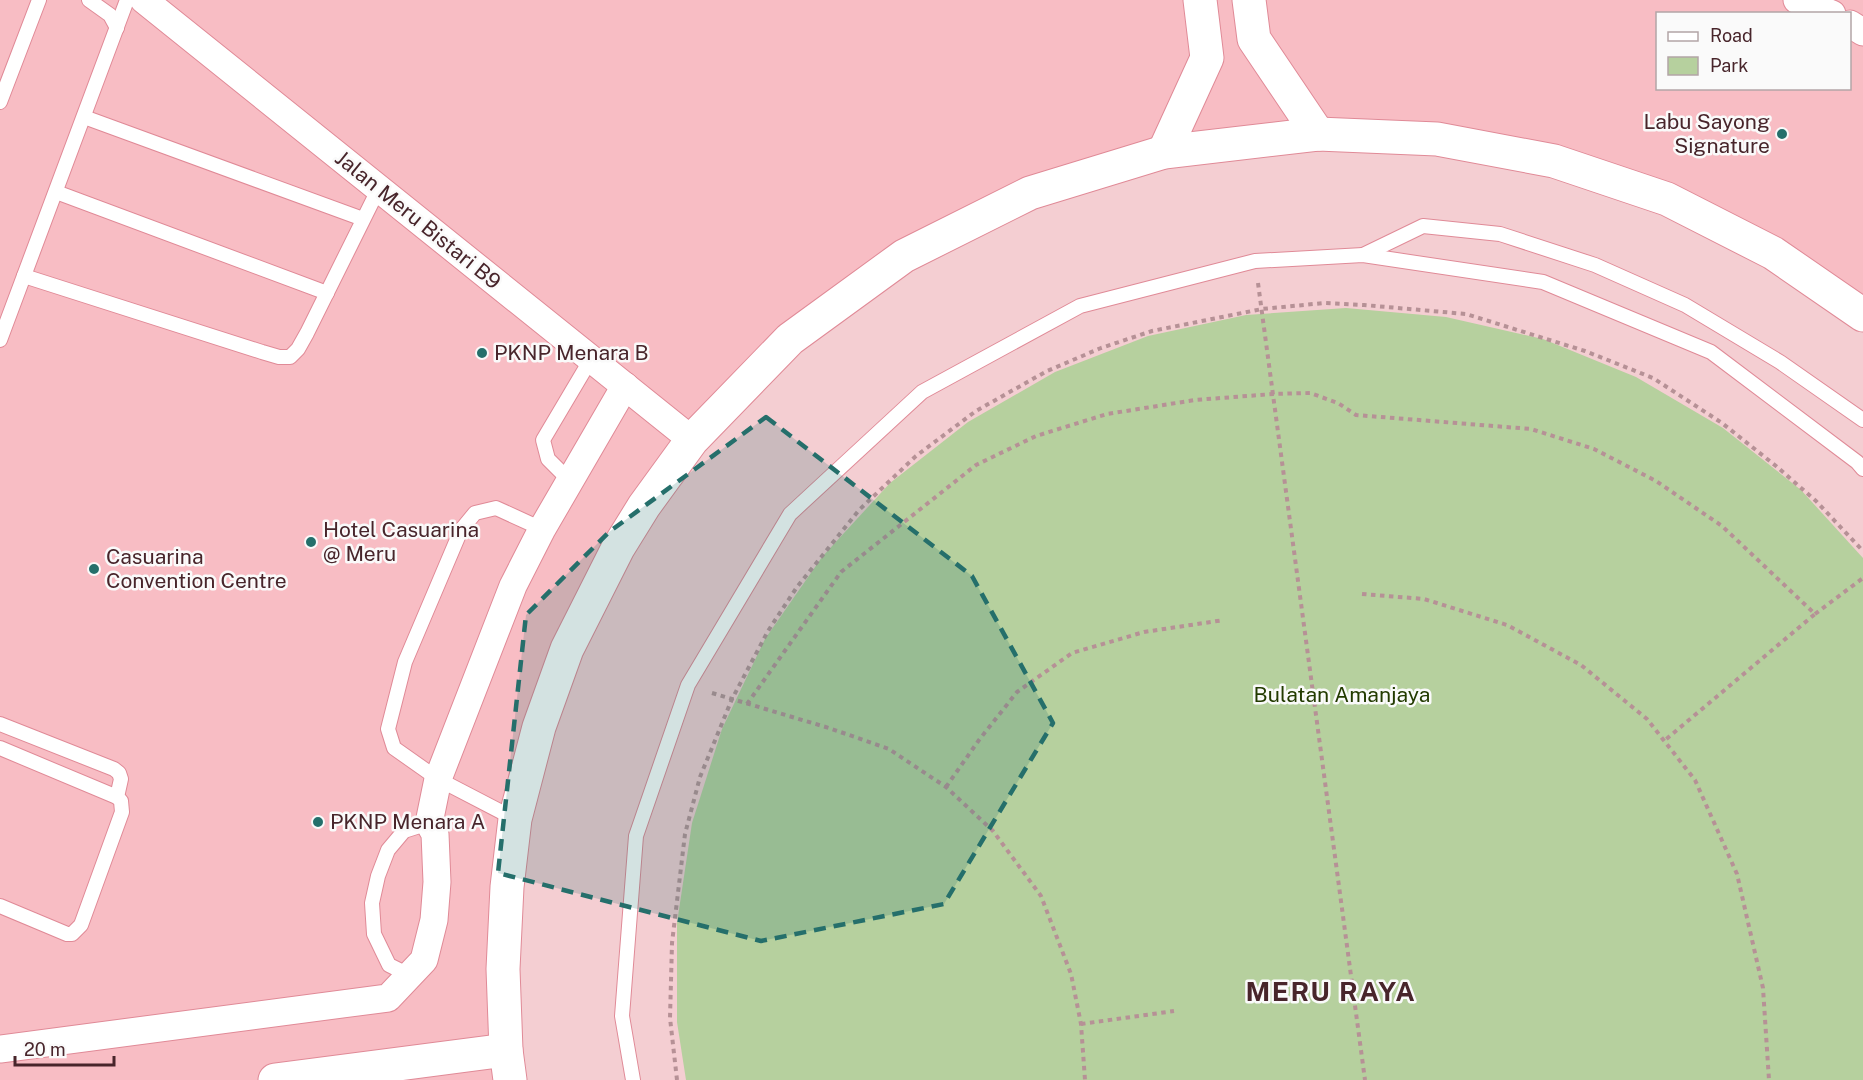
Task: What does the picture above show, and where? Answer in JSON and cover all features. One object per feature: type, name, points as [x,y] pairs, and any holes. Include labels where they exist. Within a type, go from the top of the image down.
[{"type":"street","name":"Jalan Meru Bistari B9","points":[[144,0],[692,440]]},
{"type":"street","points":[[1164,152],[1207,58],[1200,0]]},
{"type":"street","points":[[1249,0],[1254,39],[1318,134]]},
{"type":"street","points":[[1797,0],[1827,12]]},
{"type":"street","points":[[275,1080],[508,1065],[503,969],[507,887],[515,819],[539,727],[567,650],[618,548],[644,506],[692,440],[790,339],[904,256],[1029,193],[1164,152],[1318,134],[1437,139],[1565,164],[1667,199],[1773,253],[1863,315]]},
{"type":"street","points":[[0,1049],[388,998],[411,976],[424,960],[434,920],[437,882],[435,834],[429,824],[438,778],[513,586],[542,529],[625,386]]},
{"type":"lane","points":[[0,102],[39,0]]},
{"type":"lane","points":[[89,0],[110,15],[117,28]]},
{"type":"lane","points":[[0,340],[128,0]]},
{"type":"lane","points":[[84,117],[363,219]]},
{"type":"lane","points":[[24,276],[279,357],[290,357],[298,349],[379,188]]},
{"type":"lane","points":[[56,192],[327,293]]},
{"type":"lane","points":[[1363,255],[1423,226],[1500,234],[1594,265],[1685,305],[1780,362],[1863,420]]},
{"type":"lane","points":[[633,1080],[622,1016],[636,836],[688,685],[790,514],[922,392],[1080,306],[1255,261],[1363,255],[1544,282],[1711,352],[1857,462],[1863,469]]},
{"type":"lane","points":[[570,481],[548,459],[543,440],[591,359]]},
{"type":"lane","points":[[515,819],[438,778],[394,748],[388,729],[410,651],[461,530],[475,513],[496,508],[542,529]]},
{"type":"lane","points":[[0,724],[114,769],[119,773],[121,779],[119,801],[122,812],[81,925],[72,934],[67,934],[0,906]]},
{"type":"lane","points":[[0,748],[119,801]]},
{"type":"lane","points":[[411,976],[389,965],[374,934],[372,903],[378,876],[388,850],[404,831],[429,824]]},
{"type":"path","points":[[1255,261],[1365,1080]]},
{"type":"path","points":[[677,1080],[670,1018],[672,943],[685,834],[700,777],[732,699],[768,631],[797,588],[859,510],[916,456],[976,411],[1047,371],[1101,348],[1152,331],[1262,309],[1324,303],[1466,314],[1585,351],[1653,378],[1722,423],[1776,466],[1816,501],[1863,551]]},
{"type":"path","points":[[747,704],[841,572],[976,465],[1036,436],[1107,414],[1195,400],[1273,393],[1310,393],[1338,403],[1356,415],[1531,429],[1594,449],[1656,480],[1722,526],[1815,614]]},
{"type":"path","points":[[1664,741],[1815,614],[1863,578]]},
{"type":"path","points":[[1362,594],[1424,599],[1507,625],[1581,665],[1647,719],[1695,780],[1737,874],[1763,988],[1769,1080]]},
{"type":"path","points":[[946,787],[1017,692],[1072,653],[1144,632],[1224,620]]},
{"type":"path","points":[[688,685],[830,728],[889,750],[946,787],[993,831],[1041,897],[1071,974],[1081,1024],[1085,1080]]},
{"type":"path","points":[[1081,1024],[1174,1011]]},
{"type":"highlighted area","points":[[766,417],[972,576],[1053,723],[944,904],[761,941],[498,873],[526,615],[609,532]]},
{"type":"shaded area","points":[[0,0],[1863,0],[1863,319],[1631,171],[1376,130],[1111,159],[898,264],[726,398],[607,559],[551,698],[500,957],[511,1080],[0,1080]]},
{"type":"green space","name":"Bulatan Amanjaya","points":[[1346,308],[1446,317],[1543,339],[1636,377],[1723,428],[1801,490],[1863,558],[1863,1080],[686,1080],[677,1022],[677,923],[692,823],[722,729],[765,639],[822,557],[890,483],[968,422],[1055,372],[1148,336],[1246,315]]},
{"type":"place","name":"Labu Sayong Signature","points":[[1782,134]]},
{"type":"place","name":"PKNP Menara B","points":[[482,353]]},
{"type":"place","name":"Hotel Casuarina @ Meru","points":[[311,542]]},
{"type":"place","name":"Casuarina Convention Centre","points":[[94,569]]},
{"type":"place","name":"PKNP Menara A","points":[[318,822]]},
{"type":"district","name":"MERU RAYA","points":[[1331,992]]}]
